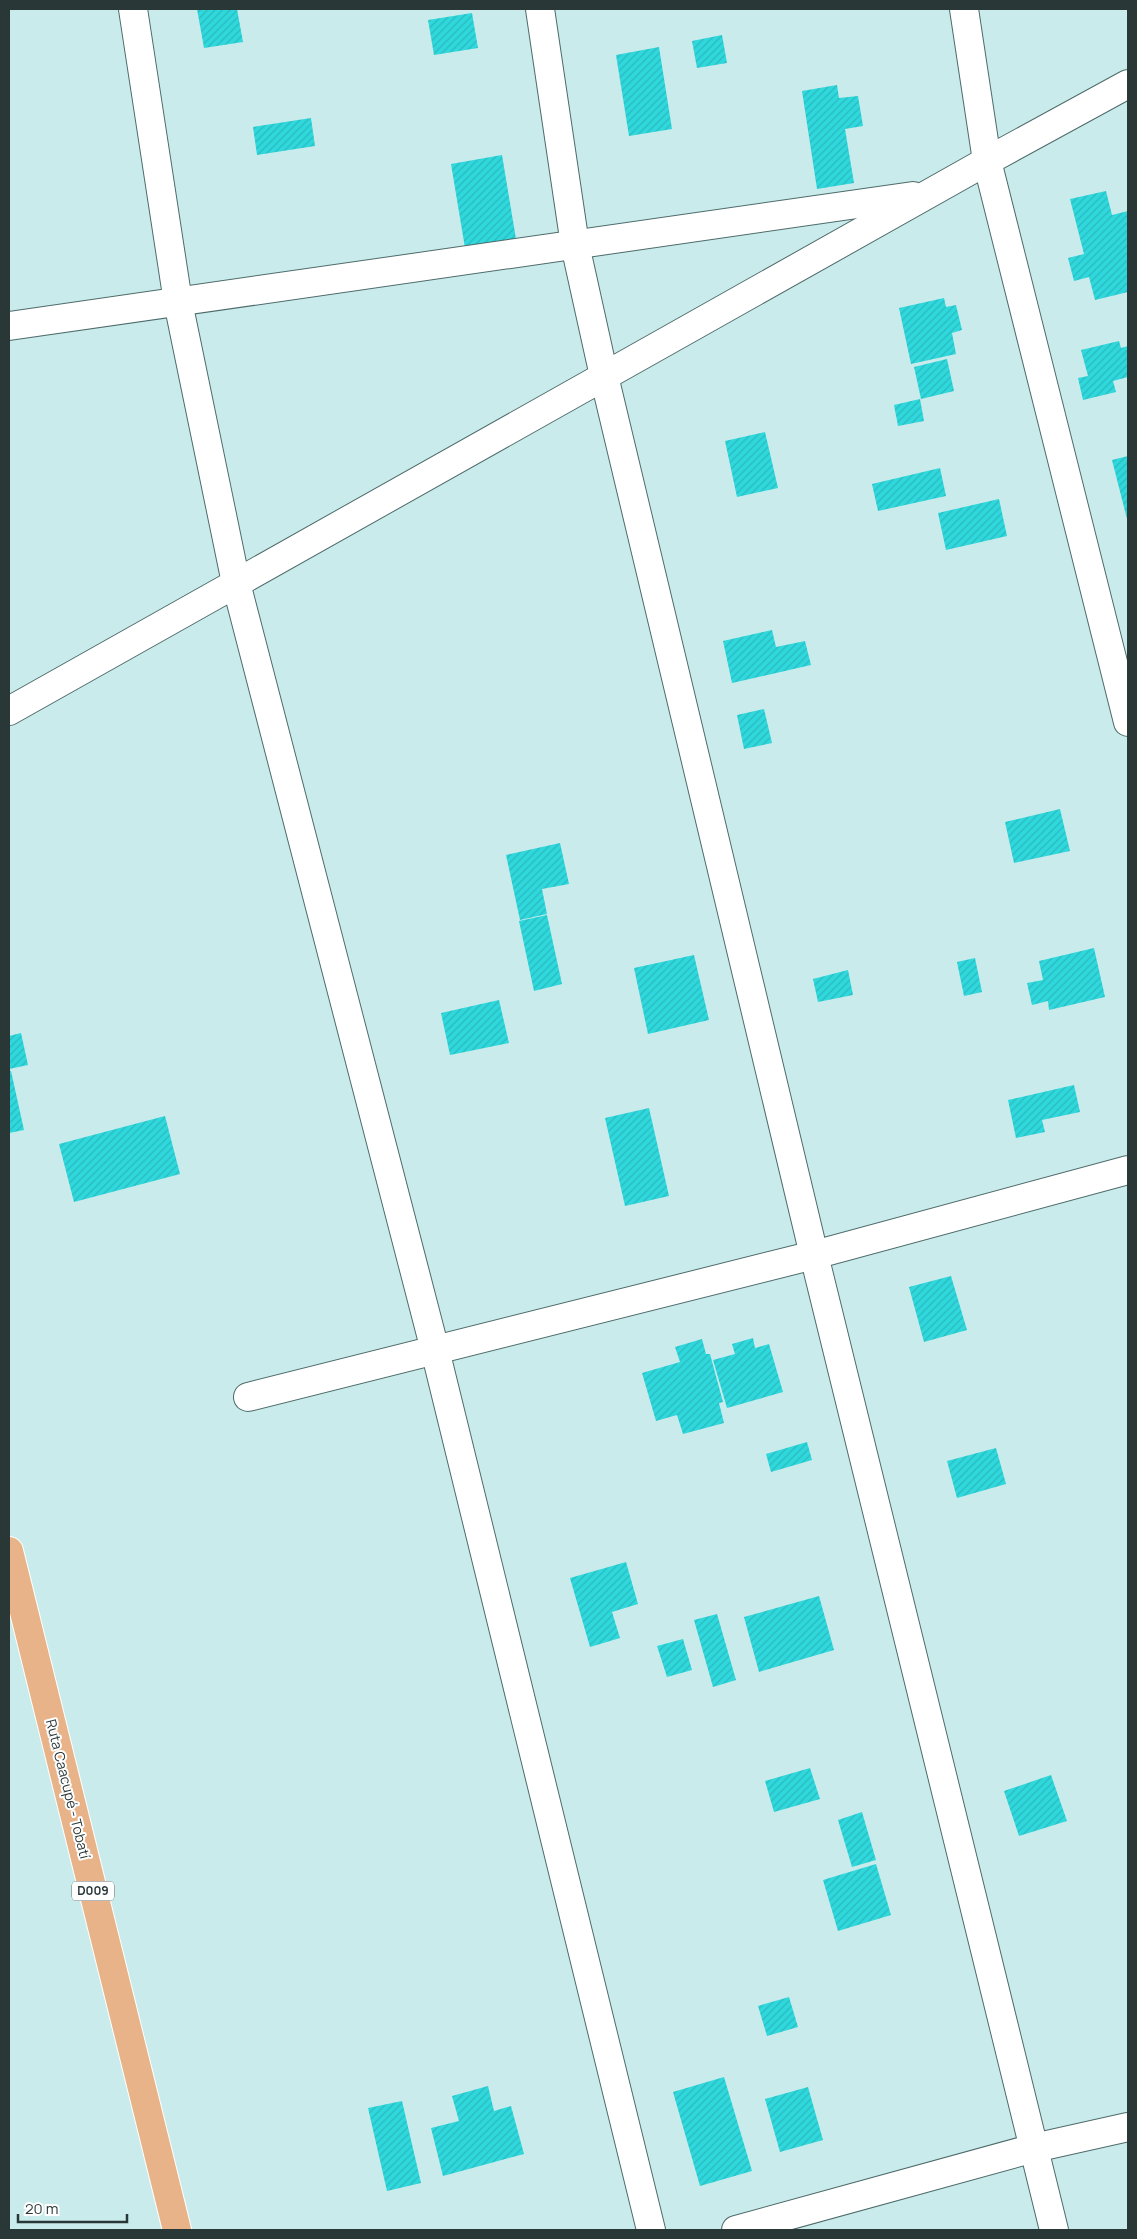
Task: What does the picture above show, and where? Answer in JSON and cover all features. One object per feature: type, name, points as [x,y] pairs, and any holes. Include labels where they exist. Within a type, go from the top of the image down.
[{"type":"main road","name":"Ruta Caacupé - Tobatí","points":[[9,1551],[177,2230]]},
{"type":"street","points":[[132,9],[178,302],[236,583],[435,1350],[651,2230]]},
{"type":"street","points":[[540,9],[576,245],[604,376],[814,1255],[1054,2230]]},
{"type":"street","points":[[964,9],[987,161],[1128,722]]},
{"type":"street","points":[[9,711],[987,161],[1128,84]]},
{"type":"street","points":[[9,326],[929,194]]},
{"type":"street","points":[[248,1397],[814,1255],[1128,1170]]},
{"type":"street","points":[[736,2230],[1034,2148],[1128,2127]]},
{"type":"building","points":[[197,9],[237,9],[243,42],[204,48]]},
{"type":"building","points":[[472,13],[478,48],[434,55],[428,20]]},
{"type":"building","points":[[722,35],[727,63],[697,68],[692,41]]},
{"type":"building","points":[[659,47],[672,129],[629,136],[616,55]]},
{"type":"building","points":[[837,85],[839,98],[858,96],[863,126],[845,129],[854,183],[817,189],[802,91]]},
{"type":"building","points":[[311,118],[315,146],[257,155],[253,127]]},
{"type":"building","points":[[502,155],[517,245],[466,254],[451,164]]},
{"type":"building","points":[[1106,191],[1112,215],[1128,211],[1128,292],[1095,300],[1089,277],[1074,281],[1068,258],[1084,254],[1070,199]]},
{"type":"building","points":[[944,298],[946,307],[956,305],[962,330],[952,333],[956,354],[911,364],[899,308]]},
{"type":"building","points":[[1119,341],[1121,348],[1128,346],[1128,377],[1113,381],[1116,392],[1083,400],[1078,378],[1088,376],[1081,350]]},
{"type":"building","points":[[947,359],[954,391],[921,399],[914,367]]},
{"type":"building","points":[[920,399],[924,421],[898,426],[894,405]]},
{"type":"building","points":[[765,432],[778,488],[737,497],[725,441]]},
{"type":"building","points":[[1128,456],[1128,523],[1112,460]]},
{"type":"building","points":[[940,468],[946,496],[878,511],[872,484]]},
{"type":"building","points":[[999,499],[1007,536],[946,550],[938,513]]},
{"type":"building","points":[[772,630],[776,647],[805,641],[811,665],[732,683],[723,641]]},
{"type":"building","points":[[764,709],[772,743],[744,749],[737,715]]},
{"type":"building","points":[[1060,809],[1070,851],[1014,863],[1005,822]]},
{"type":"building","points":[[560,843],[569,884],[542,889],[547,914],[520,920],[506,855]]},
{"type":"building","points":[[547,915],[562,984],[534,991],[519,921]]},
{"type":"building","points":[[1094,948],[1105,997],[1049,1010],[1048,1001],[1032,1005],[1027,983],[1043,980],[1039,961]]},
{"type":"building","points":[[694,955],[709,1020],[648,1034],[634,968]]},
{"type":"building","points":[[975,958],[982,992],[964,996],[957,962]]},
{"type":"building","points":[[848,970],[853,995],[818,1002],[813,979]]},
{"type":"building","points":[[499,1000],[509,1043],[450,1055],[441,1013]]},
{"type":"building","points":[[21,1033],[28,1065],[9,1069],[9,1036]]},
{"type":"building","points":[[9,1071],[11,1071],[24,1130],[9,1133]]},
{"type":"building","points":[[1074,1085],[1080,1112],[1042,1120],[1045,1132],[1016,1138],[1008,1100]]},
{"type":"building","points":[[649,1108],[669,1196],[625,1206],[605,1118]]},
{"type":"building","points":[[165,1116],[180,1174],[74,1202],[59,1144]]},
{"type":"building","points":[[951,1276],[967,1330],[924,1342],[909,1287]]},
{"type":"building","points":[[753,1338],[755,1348],[769,1344],[783,1392],[727,1408],[713,1360],[735,1354],[732,1344]]},
{"type":"building","points":[[702,1339],[706,1354],[710,1354],[723,1402],[719,1403],[724,1423],[683,1434],[677,1415],[656,1421],[642,1373],[680,1362],[675,1347]]},
{"type":"building","points":[[807,1442],[812,1460],[771,1472],[766,1454]]},
{"type":"building","points":[[996,1448],[1006,1484],[957,1498],[947,1461]]},
{"type":"building","points":[[626,1562],[638,1604],[612,1612],[620,1638],[590,1647],[570,1578]]},
{"type":"building","points":[[819,1596],[834,1650],[759,1672],[744,1617]]},
{"type":"building","points":[[717,1614],[736,1680],[713,1687],[694,1620]]},
{"type":"building","points":[[683,1639],[692,1670],[667,1677],[657,1646]]},
{"type":"building","points":[[810,1768],[820,1799],[774,1812],[765,1781]]},
{"type":"building","points":[[1051,1775],[1067,1821],[1019,1836],[1004,1791]]},
{"type":"building","points":[[862,1812],[876,1860],[852,1867],[838,1820]]},
{"type":"building","points":[[876,1864],[891,1915],[838,1931],[823,1880]]},
{"type":"building","points":[[789,1997],[798,2027],[767,2036],[758,2006]]},
{"type":"building","points":[[724,2077],[752,2171],[700,2186],[673,2092]]},
{"type":"building","points":[[488,2086],[494,2111],[511,2106],[524,2154],[443,2176],[431,2128],[459,2121],[452,2096]]},
{"type":"building","points":[[808,2087],[823,2140],[780,2152],[765,2099]]},
{"type":"building","points":[[402,2101],[421,2183],[387,2191],[368,2108]]}]
